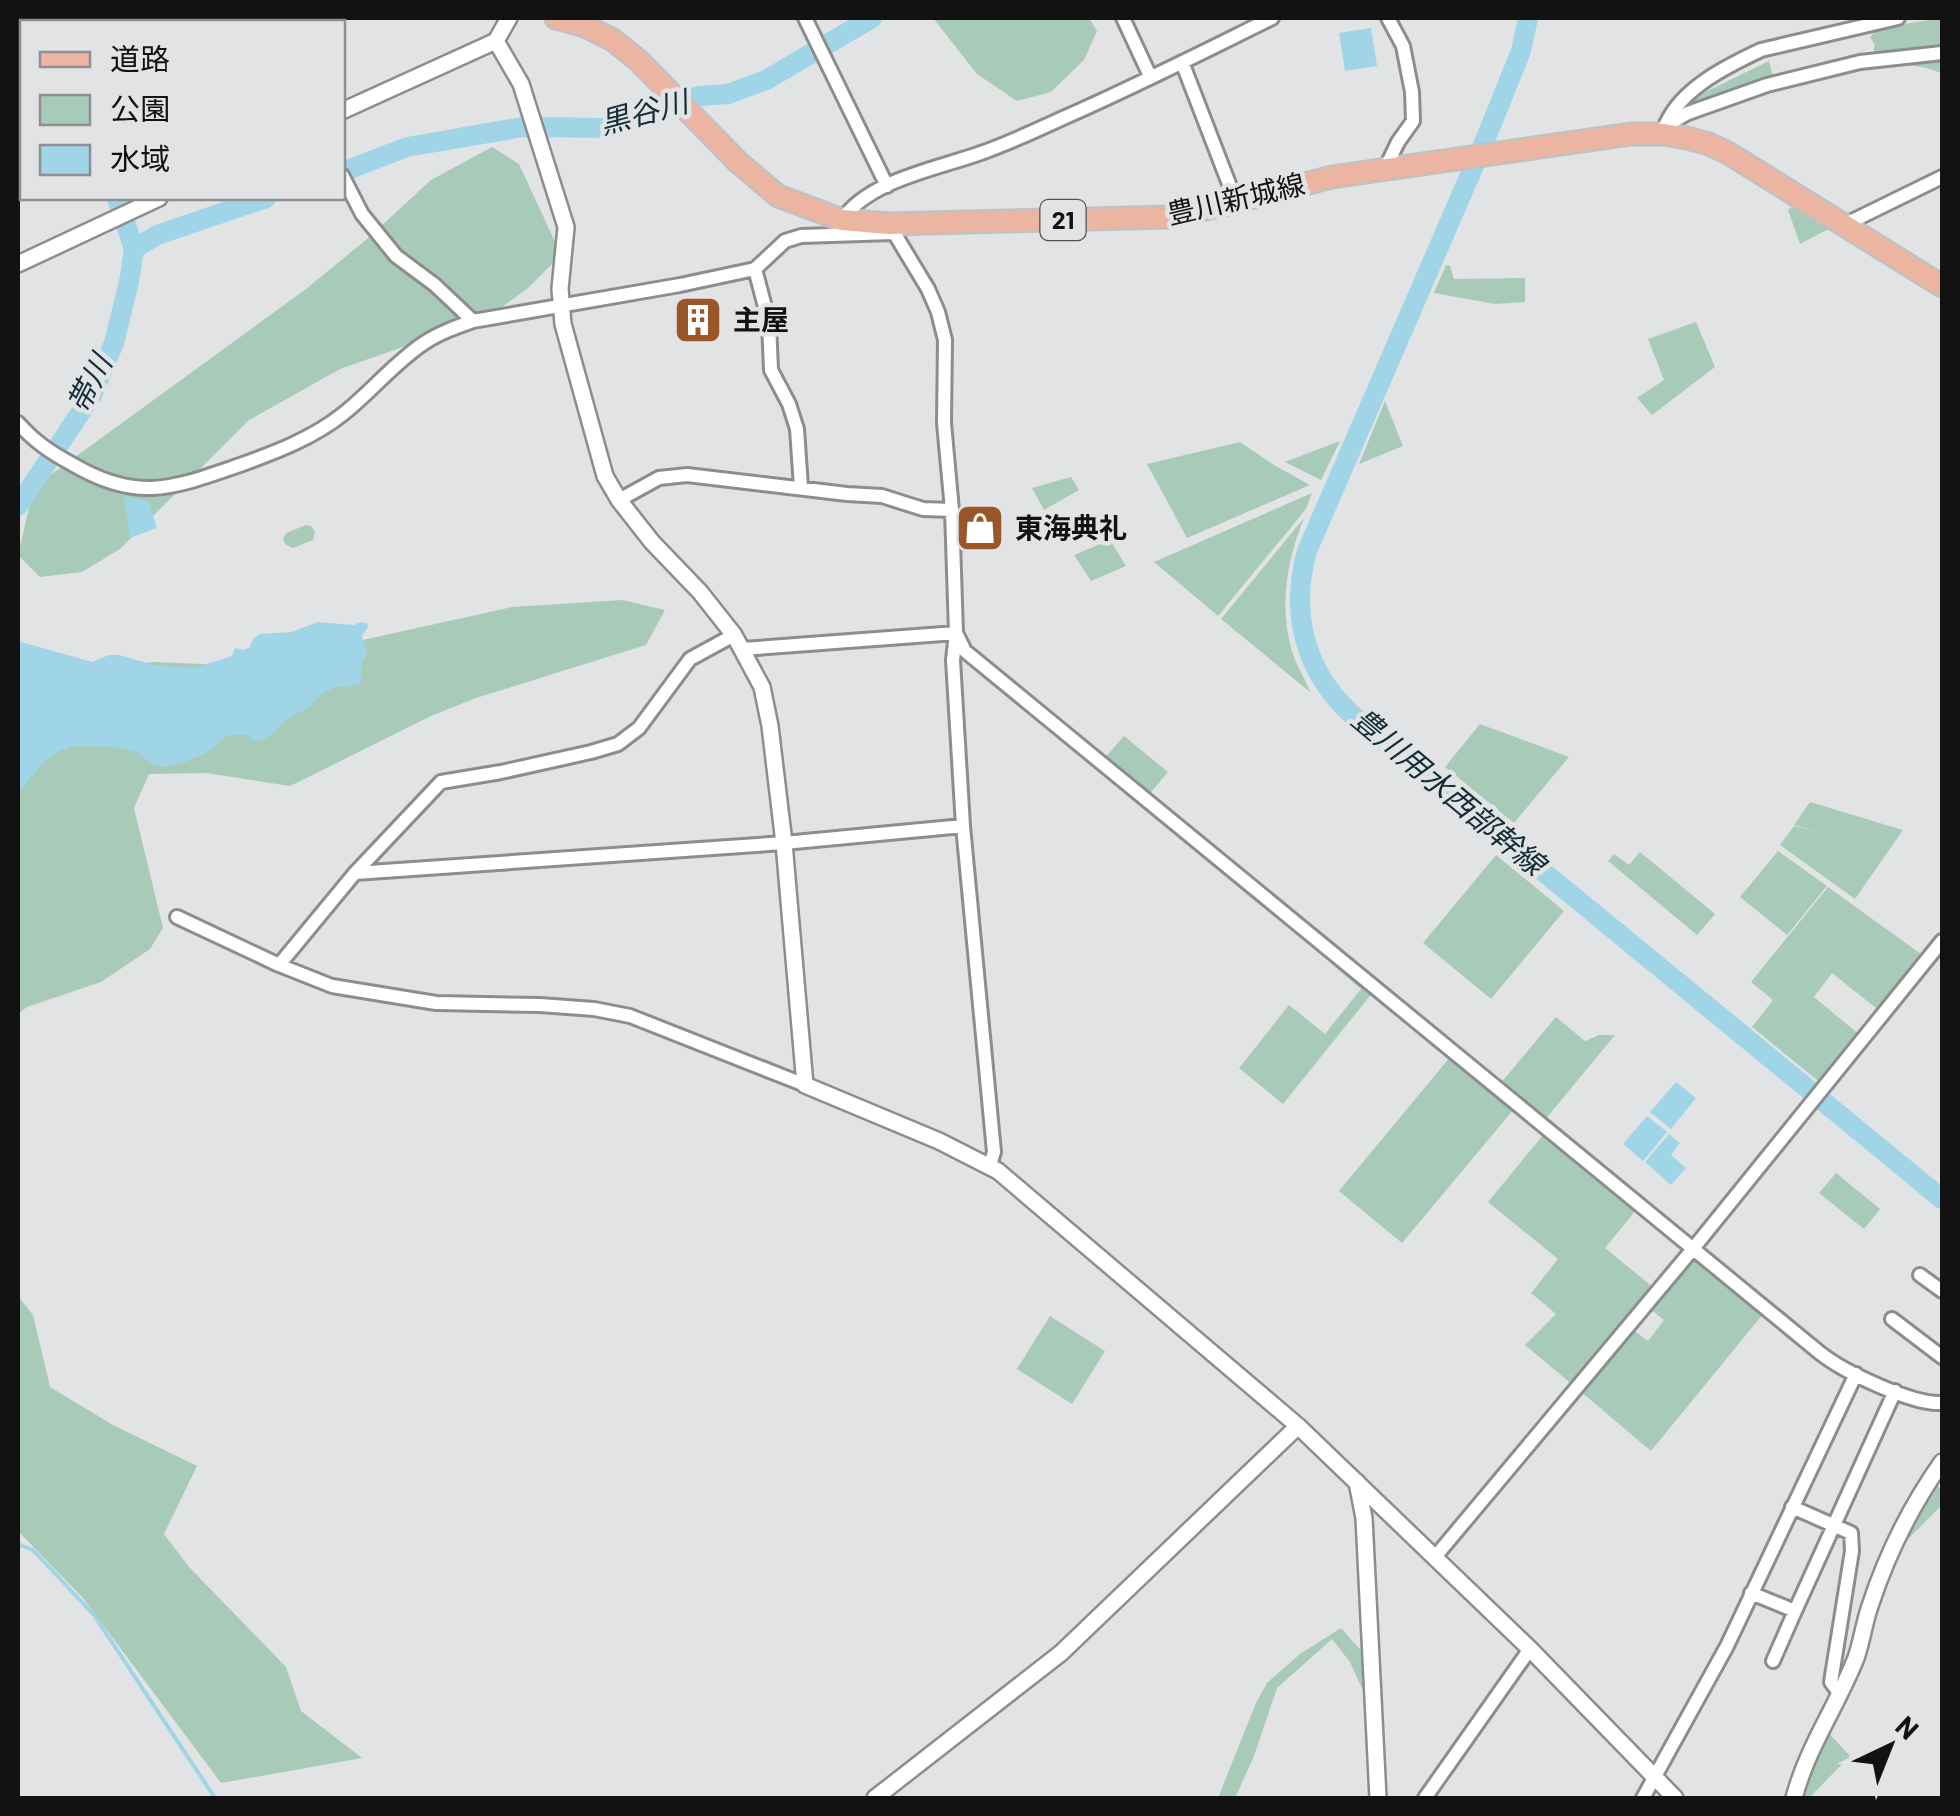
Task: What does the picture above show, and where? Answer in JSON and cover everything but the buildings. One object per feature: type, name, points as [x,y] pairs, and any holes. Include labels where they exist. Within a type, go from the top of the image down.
[{"type":"main road","name":"豊川新城線","points":[[556,18],[587,22],[640,61],[738,162],[778,196],[842,220],[891,228],[1170,217],[1332,176],[1664,130],[1728,153],[1942,286]]},
{"type":"street","points":[[345,110],[496,42],[509,18]]},
{"type":"street","points":[[804,18],[887,186]]},
{"type":"street","points":[[1123,18],[1150,76]]},
{"type":"street","points":[[842,220],[852,204],[887,186],[1065,118],[1272,18]]},
{"type":"street","points":[[1386,167],[1413,120],[1412,92],[1402,46],[1388,18]]},
{"type":"street","points":[[1664,130],[1680,102],[1748,56],[1898,18]]},
{"type":"street","points":[[496,42],[521,84],[566,227],[561,305],[567,343],[604,476],[652,542],[700,592],[738,642],[762,687],[784,843],[804,1086]]},
{"type":"street","points":[[1664,130],[1688,112],[1766,84],[1860,62],[1942,53]]},
{"type":"street","points":[[1182,62],[1236,202]]},
{"type":"street","points":[[1846,224],[1942,177]]},
{"type":"street","points":[[345,181],[362,214],[396,256],[434,284],[473,322]]},
{"type":"street","points":[[18,264],[155,200]]},
{"type":"street","points":[[18,423],[40,446],[90,475],[123,487],[158,488],[191,482],[276,451],[329,424],[424,342],[444,332],[473,322],[755,269],[785,241],[800,236],[891,228],[928,289],[945,340],[944,423],[952,510],[956,633],[953,660],[963,826],[994,1152],[990,1165]]},
{"type":"street","points":[[755,269],[769,322],[772,370],[797,429],[801,487]]},
{"type":"street","points":[[619,500],[659,478],[687,475],[882,496],[923,509],[952,510]]},
{"type":"street","points":[[279,966],[355,873],[441,782],[618,744],[639,728],[690,658],[738,642],[956,633]]},
{"type":"street","points":[[956,633],[965,651],[1828,1359],[1895,1391],[1942,1403]]},
{"type":"street","points":[[355,873],[784,843],[963,826]]},
{"type":"street","points":[[177,916],[279,966],[332,986],[436,1003],[540,1005],[630,1016],[990,1165],[1298,1426],[1530,1649],[1675,1798]]},
{"type":"street","points":[[1435,1557],[1692,1250],[1942,941]]},
{"type":"street","points":[[1920,1275],[1942,1290]]},
{"type":"street","points":[[1892,1319],[1942,1357]]},
{"type":"street","points":[[1643,1798],[1726,1646],[1856,1374]]},
{"type":"street","points":[[1773,1661],[1895,1391]]},
{"type":"street","points":[[875,1798],[1061,1653],[1298,1426]]},
{"type":"street","points":[[1794,1798],[1802,1772],[1856,1656],[1887,1558],[1942,1462]]},
{"type":"street","points":[[1357,1482],[1364,1518],[1378,1798]]},
{"type":"street","points":[[1792,1507],[1852,1534],[1830,1682],[1839,1693]]},
{"type":"street","points":[[1751,1593],[1795,1611]]},
{"type":"street","points":[[1426,1798],[1530,1649]]},
{"type":"green space","points":[[933,18],[1089,18],[1097,31],[1084,60],[1051,92],[1017,101],[977,74]]},
{"type":"green space","points":[[1942,18],[1942,74],[1918,66],[1875,62],[1875,45],[1870,37],[1879,28]]},
{"type":"green space","points":[[1769,61],[1774,80],[1680,111],[1691,99]]},
{"type":"green space","points":[[492,147],[519,164],[561,255],[528,288],[495,312],[340,369],[249,420],[120,549],[82,572],[40,577],[18,555],[34,487],[306,289],[431,180]]},
{"type":"green space","points":[[1798,201],[1836,225],[1800,244],[1788,210]]},
{"type":"green space","points":[[1446,265],[1454,279],[1525,278],[1525,302],[1495,304],[1434,293]]},
{"type":"green space","points":[[1696,322],[1715,367],[1652,415],[1637,398],[1664,380],[1648,339]]},
{"type":"green space","points":[[1385,401],[1403,446],[1359,464]]},
{"type":"green space","points":[[1340,441],[1321,480],[1285,462]]},
{"type":"green space","points":[[1240,442],[1310,485],[1187,538],[1147,464]]},
{"type":"green space","points":[[1071,477],[1079,490],[1044,510],[1032,488]]},
{"type":"green space","points":[[1312,493],[1306,509],[1218,616],[1154,562]]},
{"type":"green space","points":[[1304,518],[1289,569],[1285,604],[1289,640],[1310,692],[1221,619]]},
{"type":"green space","points":[[306,525],[315,531],[313,540],[293,548],[285,544],[286,533]]},
{"type":"green space","points":[[1110,540],[1126,566],[1091,581],[1074,555]]},
{"type":"green space","points":[[622,600],[665,610],[646,645],[476,698],[290,786],[206,773],[149,774],[134,808],[163,928],[150,949],[101,982],[27,1007],[18,1014],[18,666],[71,669],[156,662],[224,665],[304,653],[512,607]]},
{"type":"green space","points":[[1480,724],[1569,757],[1514,823],[1445,767]]},
{"type":"green space","points":[[1124,736],[1168,772],[1147,797],[1103,760]]},
{"type":"green space","points":[[1810,802],[1903,830],[1855,899],[1780,845],[1794,826],[1820,833],[1794,825]]},
{"type":"green space","points":[[1778,851],[1827,886],[1787,935],[1740,897]]},
{"type":"green space","points":[[1640,852],[1715,914],[1697,935],[1608,861],[1614,854],[1629,865]]},
{"type":"green space","points":[[1496,855],[1564,911],[1491,999],[1423,943]]},
{"type":"green space","points":[[1828,887],[1925,957],[1881,1012],[1832,973],[1814,997],[1861,1036],[1822,1084],[1752,1027],[1773,1000],[1751,982]]},
{"type":"green space","points":[[1329,956],[1373,992],[1283,1104],[1239,1068],[1289,1005],[1325,1034],[1361,989],[1326,959]]},
{"type":"green space","points":[[1556,1017],[1585,1041],[1599,1035],[1615,1035],[1544,1121],[1500,1084]]},
{"type":"green space","points":[[1451,1056],[1514,1109],[1402,1243],[1339,1191]]},
{"type":"green space","points":[[1544,1134],[1636,1210],[1605,1248],[1654,1288],[1574,1386],[1525,1345],[1556,1314],[1531,1293],[1558,1259],[1488,1202]]},
{"type":"green space","points":[[1836,1173],[1880,1209],[1864,1229],[1819,1193]]},
{"type":"green space","points":[[1692,1256],[1763,1314],[1651,1451],[1580,1391],[1631,1328],[1648,1341],[1664,1320],[1649,1308]]},
{"type":"green space","points":[[18,1296],[33,1315],[50,1387],[113,1425],[197,1466],[164,1534],[189,1567],[286,1667],[301,1711],[362,1758],[221,1783],[83,1598],[18,1531]]},
{"type":"green space","points":[[1050,1316],[1105,1351],[1072,1404],[1017,1369]]},
{"type":"green space","points":[[1935,1483],[1942,1491],[1942,1505],[1905,1542],[1903,1540]]},
{"type":"green space","points":[[1341,1628],[1365,1655],[1365,1695],[1350,1662],[1332,1639],[1277,1688],[1235,1798],[1218,1798],[1267,1683],[1300,1654]]},
{"type":"green space","points":[[1827,1731],[1850,1756],[1809,1798],[1800,1798]]},
{"type":"water","points":[[1371,28],[1377,66],[1345,71],[1339,33]]},
{"type":"water","points":[[124,496],[148,501],[157,528],[130,538]]},
{"type":"water","points":[[318,622],[367,623],[362,636],[367,652],[361,683],[324,693],[265,739],[253,741],[248,735],[228,735],[205,754],[163,767],[135,751],[73,746],[43,762],[18,794],[18,641],[92,662],[119,655],[154,665],[194,668],[232,656],[235,648],[249,648],[260,634],[291,632]]},
{"type":"water","points":[[1676,1082],[1696,1098],[1671,1129],[1650,1112]]},
{"type":"water","points":[[1647,1116],[1667,1132],[1643,1161],[1623,1144]]},
{"type":"water","points":[[1669,1134],[1680,1143],[1671,1155],[1686,1168],[1671,1185],[1645,1162]]},
{"type":"waterway","name":"黒谷川","points":[[345,171],[407,147],[523,127],[611,128],[681,101],[728,94],[766,80],[872,18]]},
{"type":"waterway","name":"豊川用水西部幹線","points":[[1528,18],[1521,51],[1486,138],[1307,551],[1300,596],[1305,638],[1312,658],[1321,678],[1350,713],[1942,1199]]},
{"type":"waterway","name":"帯川","points":[[18,506],[91,397],[114,343],[134,249],[118,200]]},
{"type":"waterway","name":"黒谷川","points":[[134,249],[157,235],[260,200]]},
{"type":"waterway","points":[[18,1544],[33,1550],[94,1615],[215,1798]]},
{"type":"place","name":"主屋","points":[[698,320]]},
{"type":"place","name":"東海典礼","points":[[980,528]]}]
